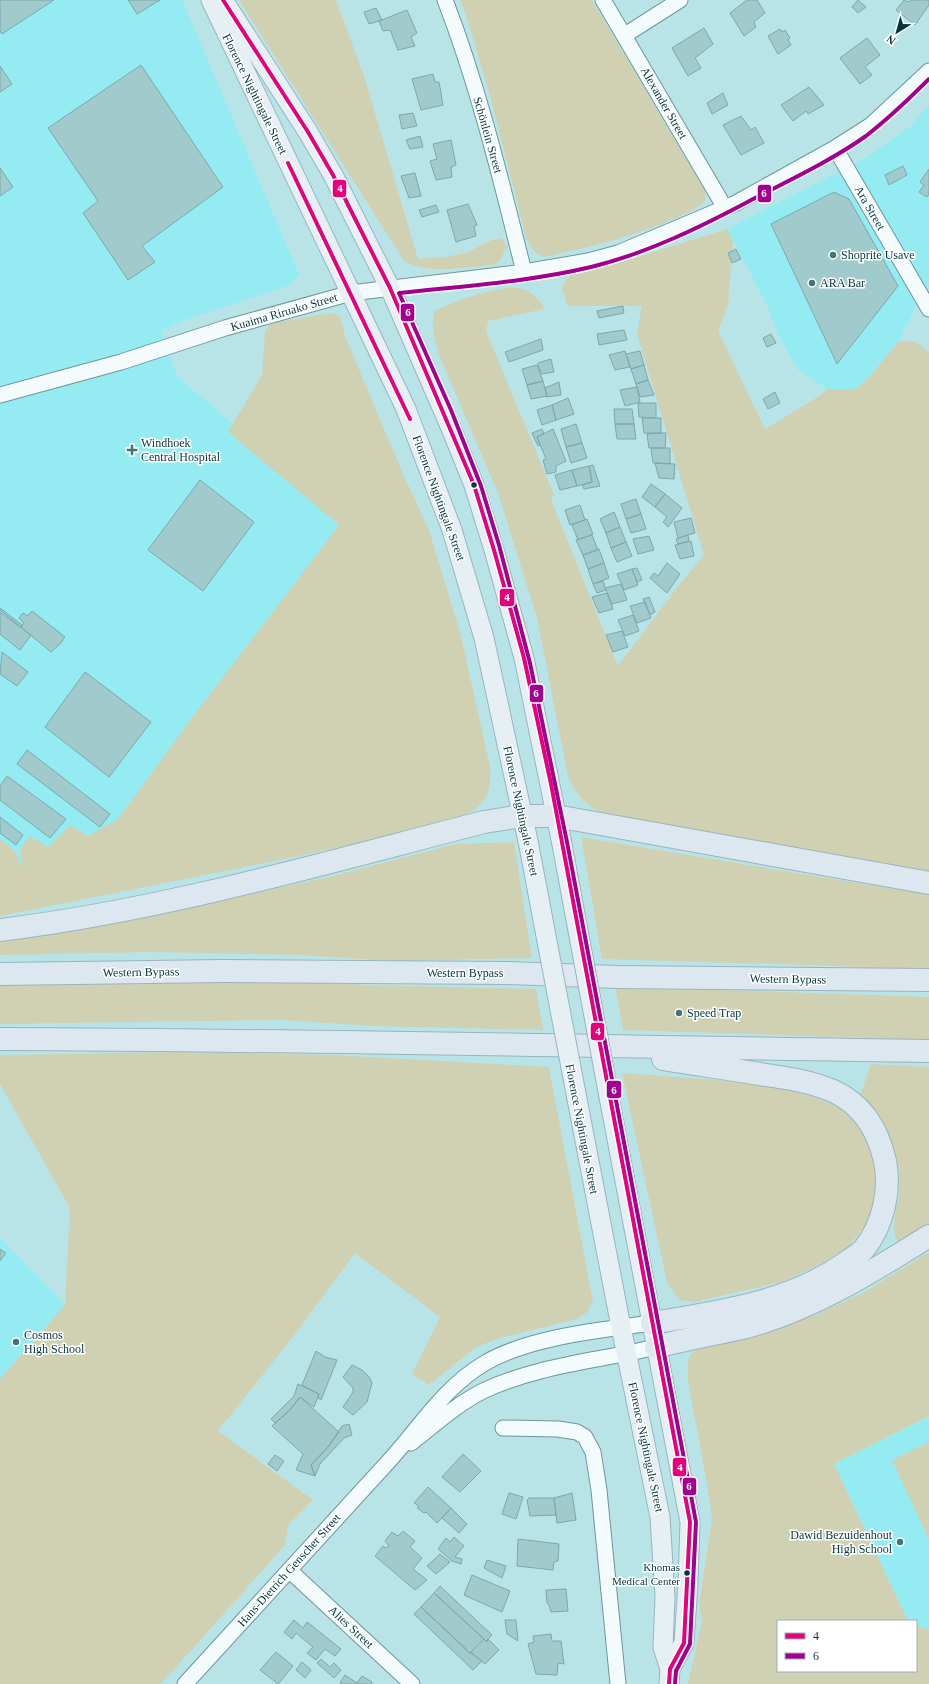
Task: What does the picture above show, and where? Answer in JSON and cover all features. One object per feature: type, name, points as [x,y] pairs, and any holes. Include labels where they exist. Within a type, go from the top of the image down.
[{"type":"highway","points":[[0,930],[119,911],[200,894],[484,822],[522,816],[556,816],[929,884]]},
{"type":"highway","name":"Western Bypass","points":[[0,974],[231,971],[506,973],[617,977],[929,980]]},
{"type":"highway","points":[[0,1039],[274,1040],[581,1047],[929,1051]]},
{"type":"highway","points":[[581,1047],[801,1080],[834,1092],[860,1109],[872,1125],[881,1144],[888,1183],[886,1198],[878,1226],[863,1250],[830,1273],[783,1295],[752,1305],[652,1323]]},
{"type":"highway","points":[[656,1347],[746,1327],[801,1307],[855,1279],[929,1236]]},
{"type":"main road","name":"Florence Nightingale Street","points":[[211,0],[406,409],[452,530],[484,638],[528,841],[576,1099],[626,1354],[660,1517],[666,1597],[663,1647],[669,1676]]},
{"type":"main road","name":"Florence Nightingale Street","points":[[223,0],[308,132],[333,175],[390,288],[474,485],[524,658],[561,839],[690,1522],[684,1643],[669,1676]]},
{"type":"street","name":"Schönlein Street","points":[[445,0],[467,61],[484,118],[524,272]]},
{"type":"street","name":"Alexander Street","points":[[603,0],[725,208]]},
{"type":"street","points":[[624,34],[680,0]]},
{"type":"street","name":"Kuaima Riruako Street","points":[[0,395],[121,362],[225,328],[351,293],[524,272],[588,261],[618,253],[725,208],[834,148],[871,125],[929,71]]},
{"type":"street","name":"Ara Street","points":[[834,148],[929,309]]},
{"type":"street","name":"Hans-Dietrich Genscher Street","points":[[185,1684],[393,1457],[426,1415],[450,1390],[485,1363],[533,1344],[621,1327],[652,1323]]},
{"type":"street","name":"Hans-Dietrich Genscher Street","points":[[393,1457],[449,1413],[482,1392],[534,1372],[656,1347]]},
{"type":"street","points":[[503,1428],[558,1429],[577,1432],[585,1438],[593,1452],[599,1490],[618,1684]]},
{"type":"street","name":"Alies Street","points":[[289,1570],[412,1684]]},
{"type":"shaded area","name":"Windhoek Central Hospital","points":[[0,0],[182,0],[299,274],[290,285],[188,319],[161,331],[177,376],[350,524],[235,836],[0,883]]},
{"type":"shaded area","points":[[929,104],[929,294],[917,303],[899,341],[864,383],[854,389],[827,389],[798,370],[780,338],[764,299],[727,229],[866,158],[912,125]]},
{"type":"shaded area","name":"Cosmos High School","points":[[0,1238],[65,1305],[0,1379]]},
{"type":"shaded area","name":"Dawid Bezuidenhout High School","points":[[929,1417],[929,1630],[917,1625],[917,1620],[908,1620],[834,1464]]},
{"type":"green space","points":[[239,0],[336,0],[364,76],[418,259],[466,253],[489,241],[502,238],[507,247],[500,260],[494,265],[448,269],[425,268],[404,261]]},
{"type":"green space","points":[[460,0],[592,0],[705,191],[705,200],[702,205],[664,223],[625,237],[544,257],[535,252],[526,237],[489,92],[466,15]]},
{"type":"green space","points":[[727,229],[733,241],[728,305],[718,331],[765,429],[821,395],[827,389],[854,389],[864,383],[899,341],[916,342],[929,352],[929,873],[609,816],[589,805],[579,796],[568,776],[537,618],[498,493],[439,355],[433,328],[435,311],[476,295],[511,288],[519,288],[527,291],[537,298],[542,305],[544,309],[488,321],[486,331],[554,495],[551,499],[618,666],[679,585],[704,555],[637,334],[642,306],[567,306],[562,287],[573,273],[622,262]]},
{"type":"green space","points":[[331,313],[340,316],[345,336],[404,476],[429,530],[460,632],[490,766],[490,781],[488,793],[485,799],[469,813],[380,838],[294,857],[0,916],[0,839],[16,852],[22,870],[20,849],[30,836],[48,847],[70,825],[88,836],[118,819],[191,719],[339,525],[228,432],[262,375],[265,332],[269,325]]},
{"type":"green space","points":[[581,837],[929,895],[929,971],[835,966],[602,959]]},
{"type":"green space","points":[[514,842],[532,958],[392,961],[298,955],[154,952],[0,955],[0,939],[229,899],[333,876],[455,844]]},
{"type":"green space","points":[[263,978],[367,985],[536,989],[543,1030],[371,1026],[281,1020],[0,1024],[0,980]]},
{"type":"green space","points":[[615,986],[929,997],[929,1040],[623,1030]]},
{"type":"green space","points":[[178,1052],[332,1055],[549,1067],[593,1302],[587,1312],[577,1319],[500,1338],[476,1347],[429,1385],[412,1374],[440,1317],[355,1253],[296,1333],[218,1431],[313,1500],[288,1525],[285,1545],[161,1684],[0,1684],[0,1379],[65,1305],[70,1208],[0,1084],[0,1055]]},
{"type":"green space","points":[[871,1064],[929,1067],[929,1225],[899,1241],[896,1239],[894,1227],[899,1194],[898,1166],[895,1153],[884,1129],[860,1096]]},
{"type":"green space","points":[[622,1073],[761,1083],[810,1096],[839,1107],[857,1125],[870,1144],[876,1165],[877,1195],[870,1219],[849,1246],[821,1264],[781,1282],[694,1302],[679,1300],[667,1282]]},
{"type":"green space","points":[[929,1252],[929,1416],[834,1464],[908,1620],[777,1620],[777,1672],[917,1672],[917,1625],[929,1630],[929,1684],[688,1684],[702,1621],[699,1604],[712,1519],[707,1483],[688,1382],[688,1360],[692,1353],[702,1346],[752,1336],[816,1315],[863,1293]]},
{"type":"green space","points":[[929,1442],[929,1540],[892,1460]]},
{"type":"building","points":[[0,0],[54,0],[2,34],[0,31]]},
{"type":"building","points":[[128,0],[160,0],[137,14]]},
{"type":"building","points":[[747,0],[757,0],[765,13],[754,22],[756,27],[744,36],[730,13]]},
{"type":"building","points":[[858,0],[866,7],[858,13],[852,7]]},
{"type":"building","points":[[904,0],[909,2],[911,0],[929,0],[929,5],[915,25],[896,10]]},
{"type":"building","points":[[376,8],[382,20],[369,24],[364,12]]},
{"type":"building","points":[[407,10],[417,33],[411,37],[415,46],[398,50],[390,30],[383,31],[379,21]]},
{"type":"building","points":[[704,28],[713,44],[695,58],[701,68],[688,76],[672,48]]},
{"type":"building","points":[[780,29],[782,32],[785,30],[790,38],[788,40],[791,45],[778,54],[768,36]]},
{"type":"building","points":[[867,38],[880,55],[865,67],[872,75],[860,84],[840,58]]},
{"type":"building","points":[[141,65],[223,187],[142,246],[155,262],[128,280],[83,213],[98,201],[48,128]]},
{"type":"building","points":[[0,66],[12,84],[0,92]]},
{"type":"building","points":[[433,74],[435,82],[439,82],[443,105],[421,110],[412,79]]},
{"type":"building","points":[[809,87],[824,105],[808,114],[806,111],[793,121],[781,105]]},
{"type":"building","points":[[723,93],[728,105],[712,114],[707,103]]},
{"type":"building","points":[[413,113],[417,126],[402,129],[399,115]]},
{"type":"building","points":[[741,116],[751,130],[755,127],[764,143],[741,155],[723,125]]},
{"type":"building","points":[[420,136],[423,147],[410,149],[406,140]]},
{"type":"building","points":[[451,140],[456,165],[451,167],[452,177],[436,180],[430,161],[437,159],[433,144]]},
{"type":"building","points":[[903,166],[907,175],[889,185],[885,175]]},
{"type":"building","points":[[0,168],[13,187],[0,196]]},
{"type":"building","points":[[929,169],[929,194],[927,197],[919,192],[924,185],[920,182]]},
{"type":"building","points":[[415,173],[421,196],[409,198],[401,176]]},
{"type":"building","name":"Shoprite Usave","points":[[834,192],[849,199],[898,286],[837,364],[771,224]]},
{"type":"building","points":[[468,204],[477,225],[474,226],[476,236],[456,242],[447,210]]},
{"type":"building","points":[[436,205],[439,212],[422,217],[419,210]]},
{"type":"building","points":[[736,249],[741,259],[732,263],[728,253]]},
{"type":"building","points":[[623,306],[624,313],[599,318],[597,311]]},
{"type":"building","points":[[624,330],[627,340],[599,345],[597,334]]},
{"type":"building","points":[[771,334],[776,343],[767,347],[763,338]]},
{"type":"building","points":[[541,339],[543,350],[509,362],[505,352]]},
{"type":"building","points":[[625,351],[630,367],[615,370],[609,355]]},
{"type":"building","points":[[640,351],[644,365],[631,369],[626,354]]},
{"type":"building","points":[[551,359],[554,372],[542,374],[538,363]]},
{"type":"building","points":[[537,365],[543,381],[527,385],[522,369]]},
{"type":"building","points":[[644,365],[648,380],[636,384],[631,369]]},
{"type":"building","points":[[648,380],[654,395],[640,397],[636,384]]},
{"type":"building","points":[[543,381],[547,396],[531,399],[527,385]]},
{"type":"building","points":[[559,382],[561,395],[547,397],[545,388]]},
{"type":"building","points":[[637,387],[640,402],[625,406],[620,390]]},
{"type":"building","points":[[775,392],[780,403],[768,409],[763,399]]},
{"type":"building","points":[[568,398],[574,414],[556,420],[552,405]]},
{"type":"building","points":[[638,403],[656,403],[656,418],[639,417]]},
{"type":"building","points":[[552,405],[556,420],[542,425],[537,410]]},
{"type":"building","points":[[614,409],[632,409],[634,424],[615,424]]},
{"type":"building","points":[[642,418],[661,418],[661,433],[644,433]]},
{"type":"building","points":[[576,424],[582,443],[566,447],[561,429]]},
{"type":"building","points":[[615,424],[634,424],[636,439],[617,439]]},
{"type":"building","points":[[542,429],[544,434],[537,437],[540,445],[538,446],[532,433]]},
{"type":"building","points":[[553,429],[566,461],[556,466],[556,472],[547,474],[543,460],[546,459],[537,437]]},
{"type":"building","points":[[666,433],[665,448],[649,448],[647,434]]},
{"type":"building","points":[[582,443],[587,458],[571,463],[566,447]]},
{"type":"building","points":[[651,448],[670,448],[670,464],[653,463]]},
{"type":"building","points":[[655,463],[675,464],[674,479],[659,478]]},
{"type":"building","points":[[593,465],[600,486],[584,489],[582,485],[592,482],[589,466]]},
{"type":"building","points":[[589,466],[592,482],[577,486],[572,470]]},
{"type":"building","points":[[572,470],[577,486],[560,490],[555,475]]},
{"type":"building","points":[[200,480],[254,522],[203,591],[148,550]]},
{"type":"building","points":[[651,484],[665,494],[655,507],[642,497]]},
{"type":"building","points":[[665,494],[682,508],[668,527],[663,522],[667,517],[655,507]]},
{"type":"building","points":[[636,499],[641,514],[626,519],[621,504]]},
{"type":"building","points":[[580,505],[585,520],[570,525],[565,510]]},
{"type":"building","points":[[614,512],[620,527],[606,533],[600,519]]},
{"type":"building","points":[[641,514],[646,529],[631,533],[626,519]]},
{"type":"building","points":[[691,518],[695,533],[678,538],[674,522]]},
{"type":"building","points":[[587,519],[593,534],[578,540],[572,525]]},
{"type":"building","points":[[620,527],[626,542],[611,548],[606,533]]},
{"type":"building","points":[[592,535],[598,550],[583,555],[576,540]]},
{"type":"building","points":[[688,535],[689,541],[678,544],[676,539]]},
{"type":"building","points":[[649,536],[654,550],[638,554],[633,539]]},
{"type":"building","points":[[691,541],[694,556],[680,559],[675,545]]},
{"type":"building","points":[[626,542],[632,556],[617,562],[611,548]]},
{"type":"building","points":[[599,549],[604,563],[588,569],[583,555]]},
{"type":"building","points":[[604,563],[609,578],[593,584],[588,569]]},
{"type":"building","points":[[667,563],[680,574],[667,593],[650,578],[654,573],[658,576]]},
{"type":"building","points":[[637,568],[642,580],[637,582],[632,569]]},
{"type":"building","points":[[632,569],[638,585],[624,590],[617,574]]},
{"type":"building","points":[[603,581],[606,590],[597,593],[593,584]]},
{"type":"building","points":[[621,584],[627,600],[612,604],[605,588]]},
{"type":"building","points":[[607,593],[613,609],[599,613],[592,597]]},
{"type":"building","points":[[649,597],[655,612],[650,615],[643,599]]},
{"type":"building","points":[[645,602],[651,618],[637,623],[630,606]]},
{"type":"building","points":[[0,608],[22,625],[21,627],[0,610]]},
{"type":"building","points":[[32,611],[65,637],[51,652],[21,627],[24,623],[19,618],[23,613],[28,616]]},
{"type":"building","points":[[0,612],[31,635],[20,650],[0,634]]},
{"type":"building","points":[[633,615],[639,631],[625,636],[618,620]]},
{"type":"building","points":[[622,631],[628,647],[613,652],[606,635]]},
{"type":"building","points":[[2,652],[28,672],[17,686],[0,674]]},
{"type":"building","points":[[85,672],[151,722],[109,777],[45,727]]},
{"type":"building","points":[[27,750],[110,814],[100,827],[17,764]]},
{"type":"building","points":[[7,776],[66,819],[50,838],[0,800],[0,786]]},
{"type":"building","points":[[0,817],[23,835],[16,845],[0,833]]},
{"type":"building","points":[[0,1249],[6,1253],[0,1261]]},
{"type":"building","points":[[316,1351],[325,1357],[337,1360],[321,1400],[318,1398],[319,1394],[302,1385]]},
{"type":"building","points":[[352,1365],[362,1370],[370,1378],[372,1383],[367,1402],[353,1415],[343,1407],[353,1392],[353,1388],[343,1377]]},
{"type":"building","points":[[298,1384],[319,1394],[314,1407],[300,1397],[289,1411],[275,1423],[271,1419],[294,1396]]},
{"type":"building","points":[[300,1397],[339,1432],[328,1447],[311,1465],[315,1476],[296,1470],[303,1454],[272,1426],[289,1411]]},
{"type":"building","points":[[349,1424],[352,1435],[344,1438],[320,1464],[315,1476],[311,1465],[328,1447],[342,1426]]},
{"type":"building","points":[[463,1454],[481,1471],[460,1492],[442,1477]]},
{"type":"building","points":[[275,1455],[284,1461],[277,1471],[268,1464]]},
{"type":"building","points":[[428,1487],[451,1508],[437,1523],[426,1512],[424,1513],[417,1508],[419,1506],[414,1503]]},
{"type":"building","points":[[509,1493],[523,1497],[516,1519],[502,1514]]},
{"type":"building","points":[[572,1493],[576,1520],[557,1523],[554,1498]]},
{"type":"building","points":[[529,1498],[554,1498],[556,1515],[530,1516],[527,1500]]},
{"type":"building","points":[[451,1508],[467,1524],[459,1533],[442,1518]]},
{"type":"building","points":[[403,1531],[415,1541],[410,1547],[422,1558],[413,1569],[427,1580],[415,1590],[375,1556],[383,1546],[386,1548],[389,1546],[385,1541],[392,1532],[398,1536]]},
{"type":"building","points":[[454,1537],[464,1546],[455,1557],[462,1559],[461,1564],[452,1561],[438,1549],[446,1538],[450,1542]]},
{"type":"building","points":[[518,1539],[559,1544],[558,1561],[554,1562],[553,1570],[517,1566]]},
{"type":"building","points":[[440,1554],[450,1562],[436,1574],[427,1566]]},
{"type":"building","points":[[487,1560],[506,1566],[502,1578],[484,1568]]},
{"type":"building","points":[[472,1575],[510,1591],[502,1612],[464,1595]]},
{"type":"building","points":[[440,1586],[492,1635],[486,1641],[434,1593]]},
{"type":"building","points":[[566,1589],[568,1611],[551,1612],[547,1603],[546,1590]]},
{"type":"building","points":[[434,1593],[484,1639],[470,1653],[421,1607]]},
{"type":"building","points":[[421,1607],[470,1653],[482,1661],[473,1670],[414,1614]]},
{"type":"building","points":[[294,1620],[303,1628],[307,1622],[341,1649],[335,1656],[325,1649],[316,1660],[307,1653],[313,1647],[296,1633],[292,1639],[284,1632]]},
{"type":"building","points":[[505,1620],[516,1620],[518,1641],[507,1634]]},
{"type":"building","points":[[551,1634],[552,1641],[561,1641],[564,1664],[558,1663],[557,1675],[536,1674],[528,1644],[534,1642],[533,1636]]},
{"type":"building","points":[[484,1639],[487,1642],[488,1639],[499,1650],[485,1664],[471,1652]]},
{"type":"building","points":[[276,1652],[293,1666],[278,1684],[260,1670]]},
{"type":"building","points":[[321,1659],[330,1667],[334,1663],[341,1670],[334,1678],[317,1663]]},
{"type":"building","points":[[302,1662],[311,1670],[305,1678],[296,1670]]},
{"type":"building","points":[[345,1675],[357,1683],[362,1676],[372,1682],[371,1684],[342,1684],[340,1683]]},
{"type":"transit line","name":"4","points":[[223,0],[308,132],[333,175],[390,288],[474,485],[524,658],[551,784],[690,1522],[684,1643],[670,1669],[669,1684]]},
{"type":"transit line","name":"6","points":[[675,1684],[676,1671],[690,1644],[696,1522],[567,842],[530,663],[499,545],[481,486],[451,410],[399,293],[495,283],[567,272],[612,261],[675,238],[715,219],[840,153],[866,136],[898,109],[929,79]]},
{"type":"transit line","name":"4","points":[[288,163],[410,419]]},
{"type":"place","name":"Shoprite Usave","points":[[833,255]]},
{"type":"place","name":"ARA Bar","points":[[812,283]]},
{"type":"place","name":"Windhoek Central Hospital","points":[[132,450]]},
{"type":"place","name":"Speed Trap","points":[[679,1013]]},
{"type":"place","name":"Cosmos High School","points":[[16,1342]]},
{"type":"place","name":"Dawid Bezuidenhout High School","points":[[900,1542]]},
{"type":"place","name":"Khomas Medical Center","points":[[687,1573]]}]
